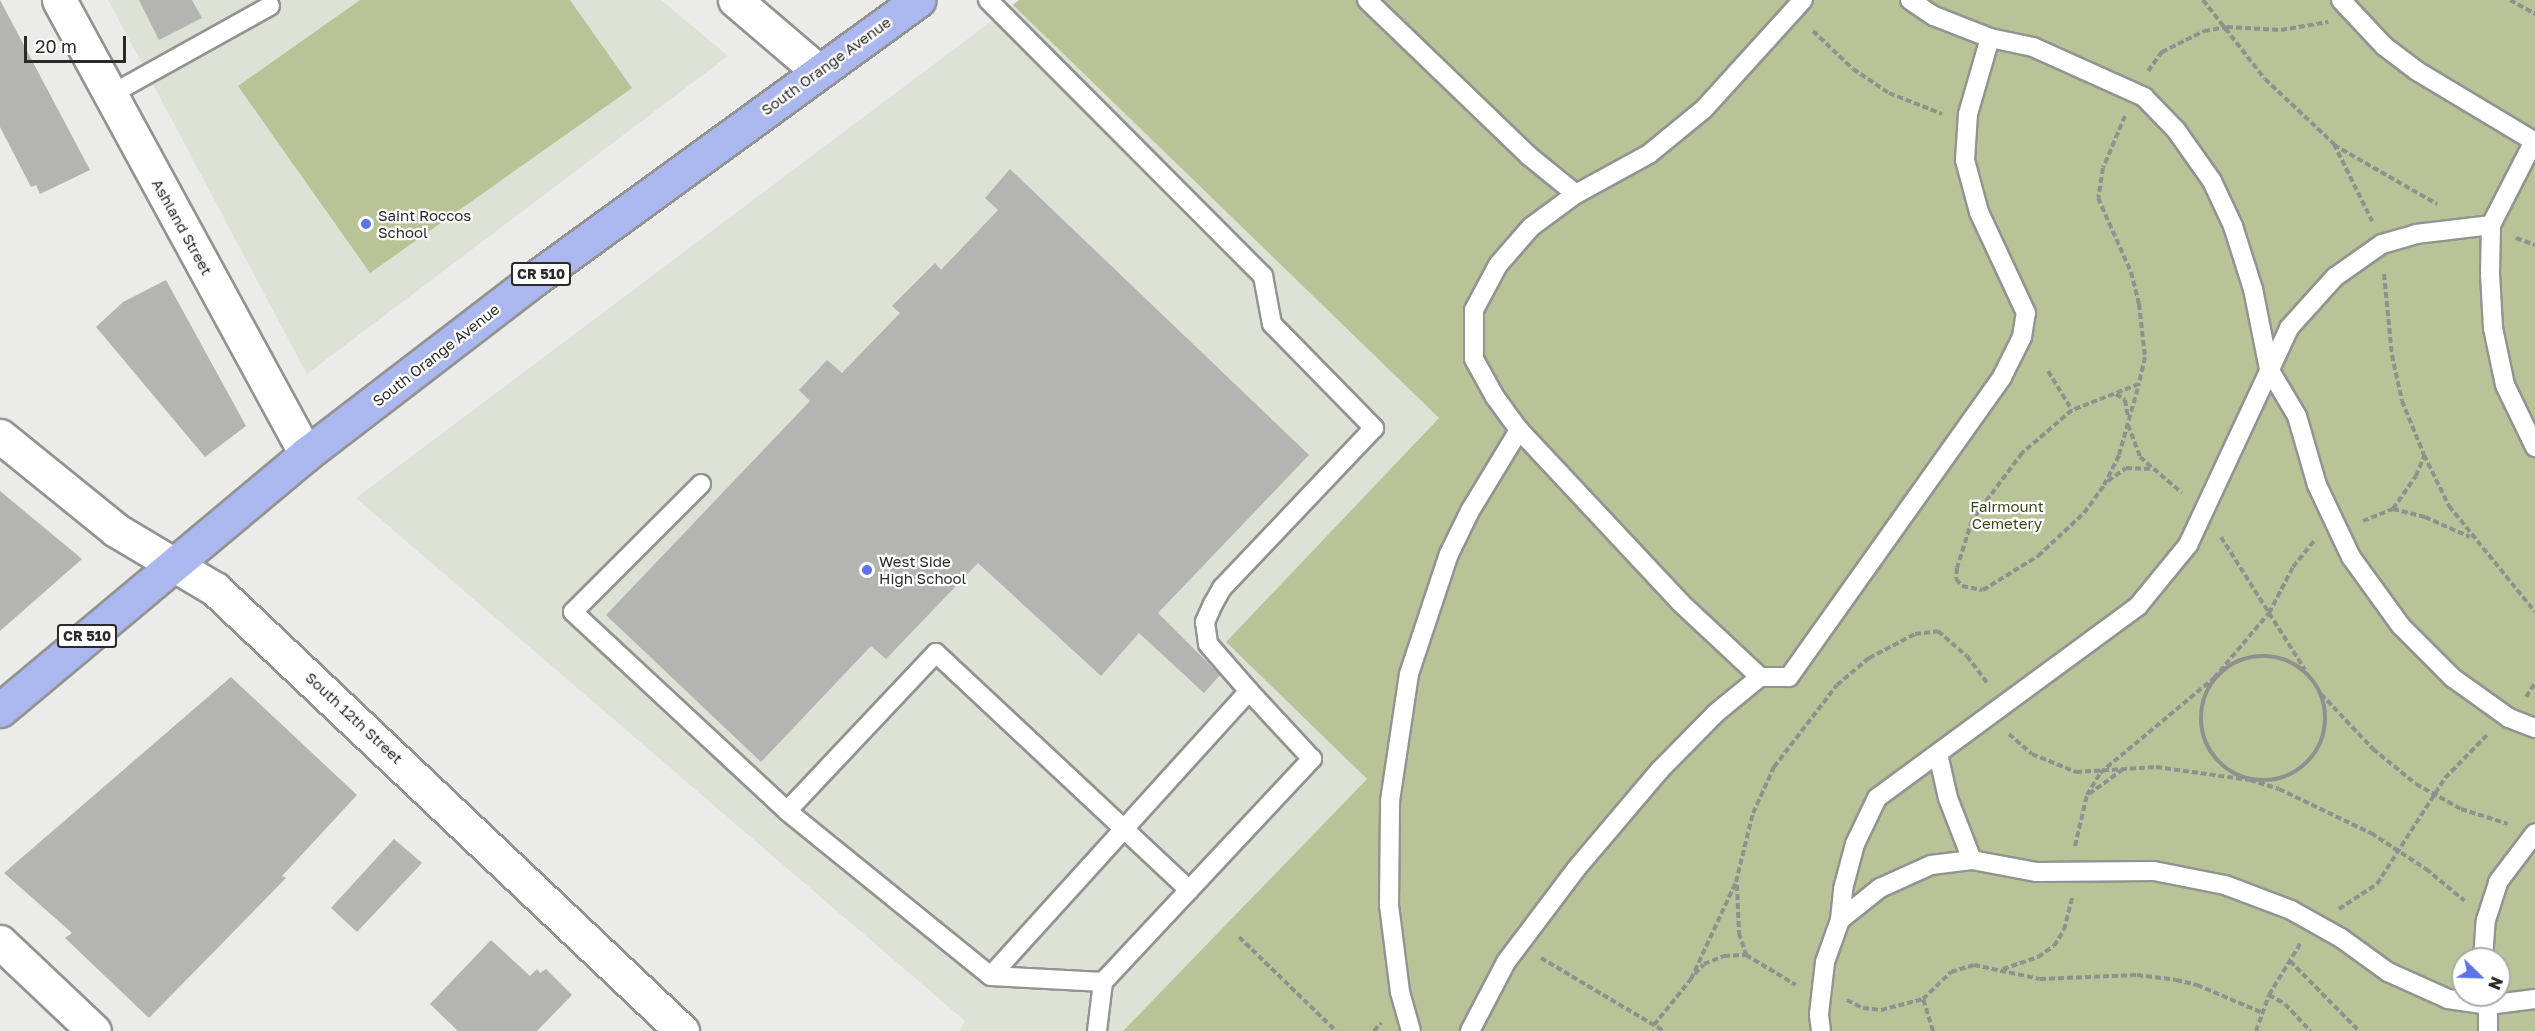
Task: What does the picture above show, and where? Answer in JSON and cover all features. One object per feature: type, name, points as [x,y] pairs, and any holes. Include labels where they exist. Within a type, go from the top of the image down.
[{"type":"main road","name":"South Orange Avenue","points":[[0,710],[174,562],[306,454],[526,285],[918,0]]},
{"type":"street","name":"Ashland Street","points":[[59,0],[306,454]]},
{"type":"street","points":[[735,0],[818,71]]},
{"type":"street","name":"South 12th Street","points":[[0,436],[116,531],[174,562],[215,589],[682,1031]]},
{"type":"street","points":[[0,942],[94,1031]]},
{"type":"lane","points":[[988,0],[1263,276],[1272,324],[1374,428],[1222,588],[1205,622],[1208,644],[1312,759],[1103,982],[1097,1031]]},
{"type":"lane","points":[[1367,0],[1529,156],[1576,194]]},
{"type":"lane","points":[[1760,677],[1681,603],[1519,430],[1495,397],[1474,359],[1474,310],[1498,265],[1531,226],[1576,194],[1649,154],[1704,109],[1803,0]]},
{"type":"lane","points":[[1910,0],[1934,16],[1990,38],[2033,47],[2144,98],[2176,130],[2212,181],[2233,226],[2253,290],[2269,369],[2297,416],[2317,485],[2351,557],[2401,626],[2484,702],[2535,728]]},
{"type":"lane","points":[[2345,5],[2384,46],[2417,71],[2534,142],[2491,225],[2493,328],[2505,385],[2535,447]]},
{"type":"lane","points":[[110,96],[270,6]]},
{"type":"lane","points":[[1470,1031],[1506,962],[1576,869],[1660,770],[1716,713],[1760,677],[1789,677],[1943,464],[2002,377],[2022,337],[2026,313],[1979,212],[1965,160],[1968,114],[1990,38]]},
{"type":"lane","points":[[1821,1031],[1819,1014],[1825,962],[1840,920],[1843,889],[1855,844],[1877,798],[1905,774],[1938,754],[2138,606],[2188,544],[2289,327],[2335,276],[2382,244],[2428,232],[2491,225]]},
{"type":"lane","points":[[1411,1031],[1400,992],[1389,905],[1390,801],[1408,674],[1449,554],[1470,511],[1519,430]]},
{"type":"lane","points":[[701,484],[573,612],[787,811],[991,976],[1103,982]]},
{"type":"lane","points":[[787,811],[936,653],[1189,890]]},
{"type":"lane","points":[[991,976],[1249,691]]},
{"type":"lane","points":[[1938,754],[1948,798],[1972,860]]},
{"type":"lane","points":[[2483,947],[2486,920],[2498,882],[2535,833]]},
{"type":"lane","points":[[1840,920],[1880,888],[1931,864],[1972,860],[2037,872],[2154,871],[2225,885],[2318,925],[2388,972],[2451,999]]},
{"type":"lane","points":[[2511,1000],[2535,999]]},
{"type":"lane","points":[[2487,1007],[2488,1031]]},
{"type":"path","points":[[2203,0],[2227,27],[2265,79],[2334,144],[2440,206]]},
{"type":"path","points":[[2510,0],[2535,14]]},
{"type":"path","points":[[2144,76],[2162,52],[2180,41],[2227,27],[2305,28],[2323,25],[2345,5]]},
{"type":"path","points":[[1813,31],[1853,69],[1888,93],[1949,116]]},
{"type":"path","points":[[2128,110],[2114,135],[2098,198],[2131,272],[2139,304],[2145,357],[2139,384],[2119,455],[2104,485],[2084,513],[2038,556],[1983,590],[1972,591],[1956,579],[1965,540],[1988,494],[2046,429],[2072,410],[2139,384]]},
{"type":"path","points":[[2334,144],[2382,244],[2392,356],[2402,400],[2424,455],[2449,506],[2473,539],[2534,611],[2535,618]]},
{"type":"path","points":[[2512,236],[2535,245]]},
{"type":"path","points":[[2049,371],[2062,398],[2072,410]]},
{"type":"path","points":[[2115,394],[2125,400],[2134,448],[2184,495]]},
{"type":"path","points":[[2393,509],[2416,476],[2424,455]]},
{"type":"path","points":[[2104,485],[2126,468],[2154,469]]},
{"type":"path","points":[[2352,523],[2393,509],[2426,517],[2473,539]]},
{"type":"path","points":[[2219,534],[2321,694],[2373,749],[2433,794],[2461,809],[2512,825]]},
{"type":"path","points":[[2318,537],[2293,567],[2269,613],[2214,678],[2203,698],[2200,719],[2206,745],[2217,763],[2250,780],[2307,799],[2401,852],[2470,905]]},
{"type":"path","points":[[1691,979],[1736,882],[1753,813],[1774,767],[1805,722],[1837,685],[1869,658],[1915,634],[1938,631],[1967,656],[1994,692]]},
{"type":"path","points":[[2074,856],[2079,818],[2100,773],[2233,663],[2254,656],[2276,657],[2296,665],[2309,676]]},
{"type":"path","points":[[2006,729],[2032,754],[2050,764],[2076,772],[2100,773],[2166,768],[2272,781],[2292,774],[2310,760],[2323,737],[2326,716],[2321,694]]},
{"type":"path","points":[[2256,1031],[2269,995],[2296,948],[2318,925],[2377,884],[2401,852],[2433,794],[2490,732]]},
{"type":"path","points":[[2088,795],[2123,770]]},
{"type":"path","points":[[1736,882],[1739,933],[1746,955]]},
{"type":"path","points":[[2002,969],[2038,957],[2054,946],[2064,930],[2073,892]]},
{"type":"path","points":[[1239,937],[1336,1031]]},
{"type":"path","points":[[1535,954],[1664,1031]]},
{"type":"path","points":[[1654,1025],[1704,964],[1724,956],[1746,955],[1800,987]]},
{"type":"path","points":[[2289,961],[2359,1031]]},
{"type":"path","points":[[1842,997],[1863,1008],[1881,1010],[1923,999],[1951,972],[1974,965],[2002,969],[2040,979],[2137,975],[2176,980],[2197,985],[2263,1013]]},
{"type":"path","points":[[2269,995],[2285,1004],[2310,1031]]},
{"type":"path","points":[[1923,999],[1933,1031]]},
{"type":"shaded area","name":"Saint Roccos School","points":[[108,0],[661,0],[728,56],[307,374]]},
{"type":"shaded area","name":"West Side High School","points":[[1013,5],[1439,418],[1226,642],[1367,779],[1123,1031],[959,1031],[965,1021],[356,498]]},
{"type":"green space","points":[[360,0],[570,0],[632,88],[370,273],[238,86]]},
{"type":"green space","name":"Fairmount Cemetery","points":[[1019,0],[2535,0],[2535,1031],[1123,1031],[1367,779],[1226,642],[1439,418],[1013,5]]},
{"type":"building","points":[[0,0],[90,170],[40,194],[36,185],[31,187],[0,127]]},
{"type":"building","points":[[139,0],[192,0],[202,18],[159,40]]},
{"type":"building","points":[[1010,169],[1309,455],[1158,613],[1220,675],[1204,693],[1139,633],[1101,676],[978,563],[886,659],[871,646],[761,762],[606,615],[810,401],[799,390],[827,360],[842,373],[900,313],[892,306],[935,263],[941,270],[998,210],[985,198]]},
{"type":"building","points":[[166,280],[246,426],[205,457],[96,327],[123,302]]},
{"type":"building","points":[[0,491],[82,559],[0,631]]},
{"type":"building","points":[[231,677],[357,795],[282,876],[286,878],[149,1018],[65,938],[72,933],[4,873]]},
{"type":"building","points":[[394,839],[422,863],[357,932],[331,908]]},
{"type":"building","points":[[491,940],[530,976],[537,969],[540,973],[546,969],[572,995],[537,1031],[458,1031],[430,1004]]},
{"type":"place","name":"Saint Roccos School","points":[[366,224]]},
{"type":"place","name":"West Side High School","points":[[867,570]]}]
